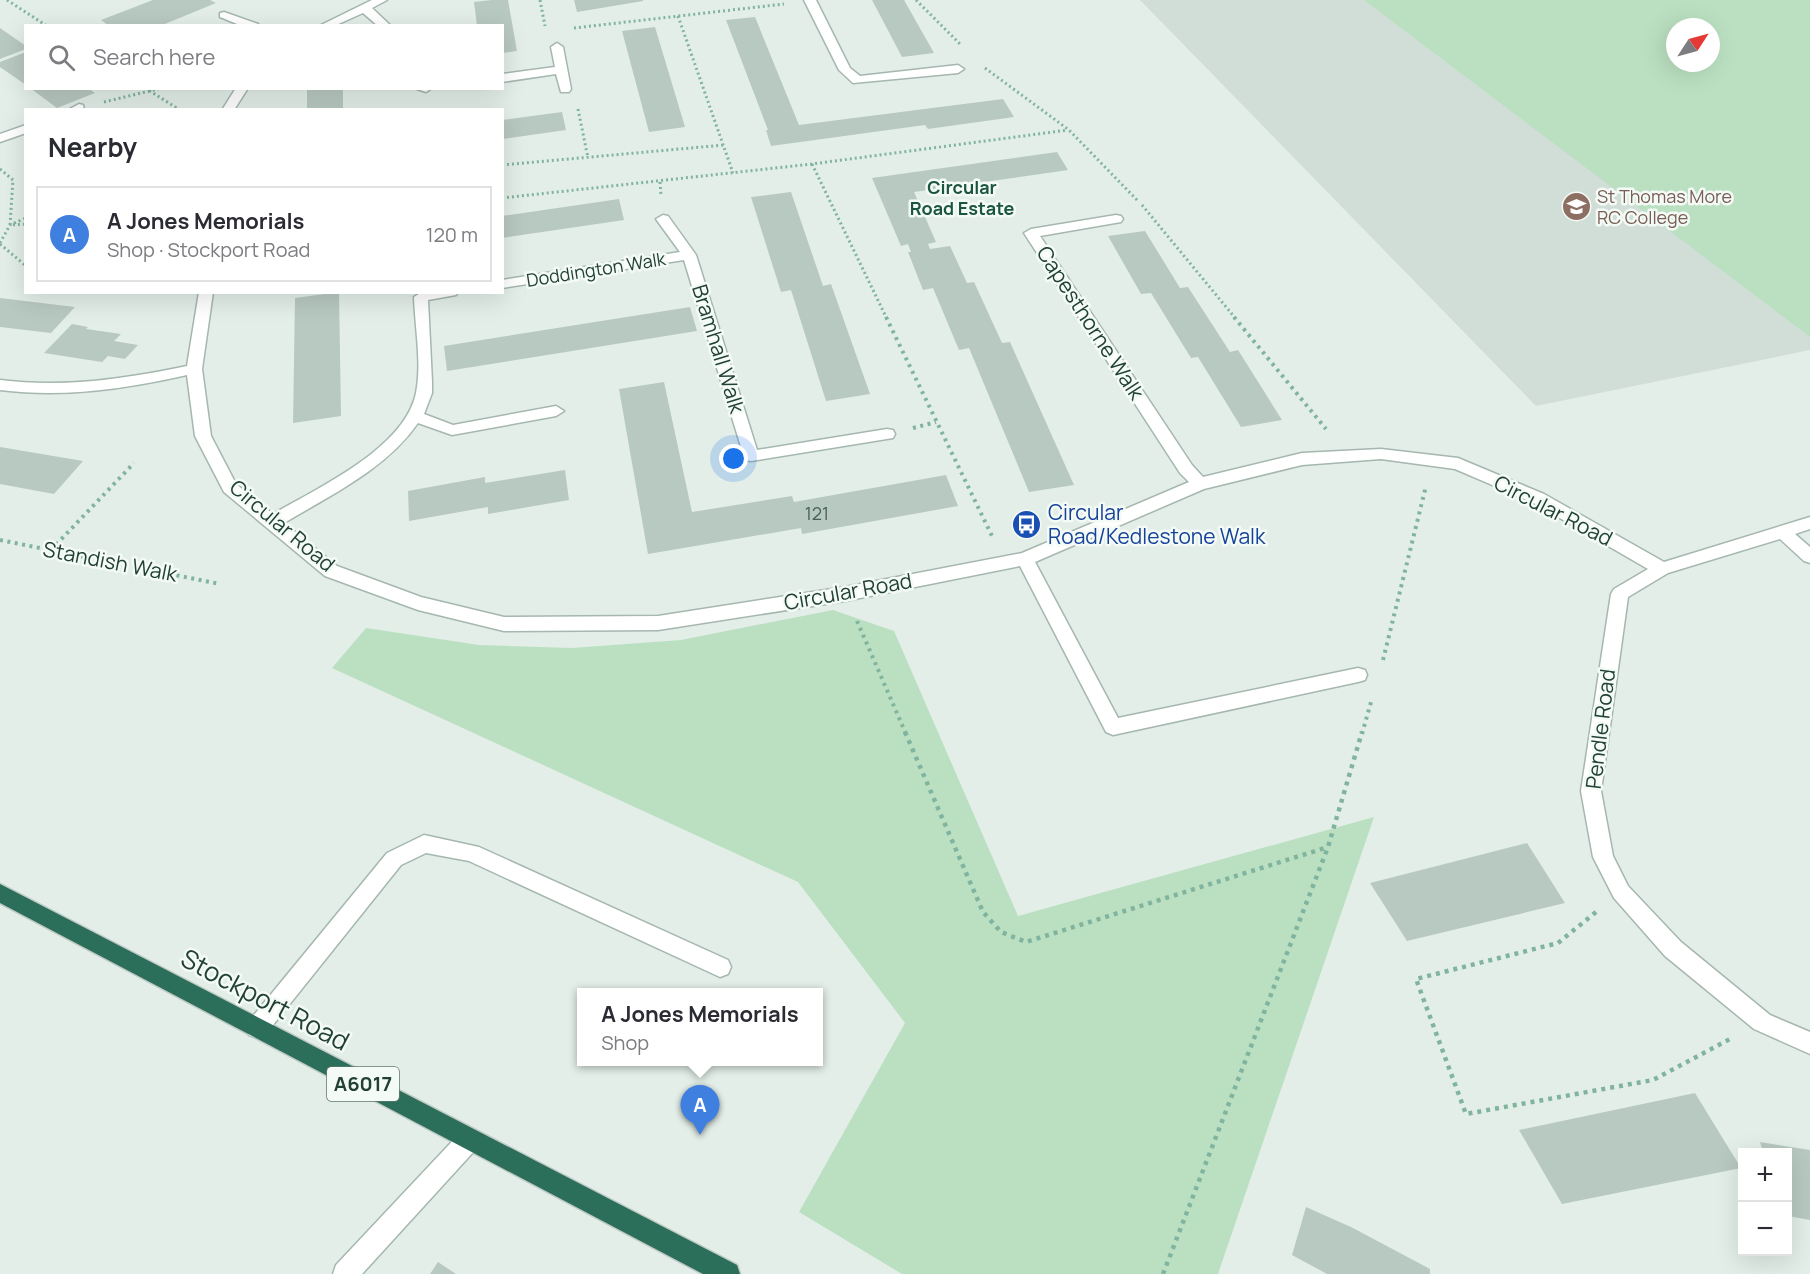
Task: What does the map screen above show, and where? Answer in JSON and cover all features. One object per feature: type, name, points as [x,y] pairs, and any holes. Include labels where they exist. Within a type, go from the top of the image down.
[{"type":"highway","name":"Stockport Road","points":[[0,893],[728,1274]]},
{"type":"street","points":[[328,24],[381,0]]},
{"type":"street","points":[[810,0],[845,70],[857,80],[958,69]]},
{"type":"street","points":[[363,8],[383,24]]},
{"type":"street","points":[[224,15],[249,24]]},
{"type":"street","points":[[557,47],[565,89]]},
{"type":"street","points":[[504,78],[561,70]]},
{"type":"street","points":[[229,108],[241,90]]},
{"type":"street","points":[[0,138],[24,130]]},
{"type":"street","name":"Bramhall Walk","points":[[663,219],[689,255],[751,456],[887,434]]},
{"type":"street","name":"Capesthorne Walk","points":[[1116,219],[1030,233],[1186,469],[1200,484]]},
{"type":"street","name":"Doddington Walk","points":[[504,284],[689,255]]},
{"type":"street","name":"Circular Road","points":[[206,294],[194,369],[203,436],[230,488],[331,571],[418,603],[504,624],[658,623],[845,594],[1025,559],[1200,484],[1302,459],[1381,454],[1458,465],[1538,498],[1662,569]]},
{"type":"street","points":[[271,523],[372,463],[416,417],[424,394],[421,297],[439,294]]},
{"type":"street","points":[[0,385],[18,388],[91,386],[160,377],[194,369]]},
{"type":"street","points":[[416,417],[452,430],[556,411]]},
{"type":"street","name":"Pendle Road","points":[[1810,523],[1662,569],[1620,594],[1591,791],[1603,857],[1621,892],[1673,949],[1762,1022],[1810,1042]]},
{"type":"street","points":[[1783,532],[1810,557]]},
{"type":"street","points":[[1025,559],[1113,727],[1358,675]]},
{"type":"street","points":[[257,1028],[394,859],[424,844],[472,853],[720,967]]},
{"type":"street","points":[[345,1274],[469,1140]]},
{"type":"path","points":[[7,0],[44,24]]},
{"type":"path","points":[[571,29],[810,0]]},
{"type":"path","points":[[678,16],[733,173]]},
{"type":"path","points":[[565,89],[574,93],[588,158]]},
{"type":"path","points":[[80,108],[146,90],[177,108]]},
{"type":"path","points":[[504,198],[812,164],[1069,130]]},
{"type":"path","points":[[504,165],[724,145]]},
{"type":"path","points":[[812,164],[1003,563]]},
{"type":"path","points":[[0,169],[13,180],[10,225],[0,244],[24,264]]},
{"type":"path","points":[[10,225],[24,219]]},
{"type":"path","points":[[10,225],[24,224]]},
{"type":"path","points":[[51,550],[134,463]]},
{"type":"path","points":[[1382,666],[1428,477]]},
{"type":"path","name":"Standish Walk","points":[[0,540],[220,584]]},
{"type":"path","points":[[845,594],[983,912],[1001,932],[1026,942],[1328,847]]},
{"type":"path","points":[[1163,1274],[1328,847],[1372,699]]},
{"type":"path","points":[[1621,892],[1558,943],[1416,979],[1466,1114],[1653,1080],[1762,1022]]},
{"type":"shaded area","name":"St Thomas More RC College","points":[[1140,0],[1810,0],[1810,350],[1536,406]]},
{"type":"green space","points":[[1364,0],[1810,0],[1810,337]]},
{"type":"green space","points":[[833,610],[894,631],[1018,916],[1374,817],[1218,1274],[902,1274],[799,1212],[905,1023],[798,882],[332,668],[366,628],[479,645],[572,648],[681,640]]},
{"type":"building","points":[[153,0],[210,0],[216,3],[165,24],[106,24],[101,20]]},
{"type":"building","points":[[508,0],[517,51],[504,53],[504,24],[477,24],[474,2]]},
{"type":"building","points":[[574,0],[643,0],[643,1],[577,12]]},
{"type":"building","points":[[872,0],[904,0],[934,53],[902,57]]},
{"type":"building","points":[[755,17],[799,125],[1003,99],[1014,117],[928,129],[925,125],[771,146],[766,130],[768,130],[726,20]]},
{"type":"building","points":[[655,27],[685,127],[649,132],[622,31]]},
{"type":"building","points":[[0,28],[24,45],[24,50],[0,59]]},
{"type":"building","points":[[24,53],[24,84],[0,67],[0,62]]},
{"type":"building","points":[[33,90],[91,90],[95,93],[57,108]]},
{"type":"building","points":[[307,90],[343,90],[343,108],[307,108]]},
{"type":"building","points":[[562,112],[566,130],[504,139],[504,120]]},
{"type":"building","points":[[1057,152],[1068,170],[914,192],[936,242],[928,244],[930,249],[950,246],[967,283],[974,282],[1002,343],[1010,342],[1074,485],[1029,492],[969,348],[959,350],[933,288],[923,290],[908,252],[911,252],[908,244],[901,246],[872,178]]},
{"type":"building","points":[[791,192],[823,286],[831,284],[870,394],[826,401],[791,290],[781,292],[751,197]]},
{"type":"building","points":[[619,199],[624,220],[504,238],[504,216]]},
{"type":"building","points":[[1145,231],[1180,288],[1188,287],[1230,352],[1238,350],[1282,420],[1241,427],[1198,357],[1191,358],[1151,293],[1141,294],[1108,236]]},
{"type":"building","points":[[339,294],[341,416],[293,423],[295,298]]},
{"type":"building","points":[[0,298],[75,307],[51,333],[0,327]]},
{"type":"building","points":[[690,307],[697,331],[447,371],[444,346]]},
{"type":"building","points":[[72,324],[88,327],[86,329],[121,334],[114,341],[138,345],[125,359],[108,356],[102,362],[44,353]]},
{"type":"building","points":[[664,382],[692,512],[792,496],[794,502],[946,475],[958,506],[802,534],[801,528],[648,554],[619,389]]},
{"type":"building","points":[[0,447],[83,461],[54,494],[0,484]]},
{"type":"building","points":[[565,470],[569,500],[488,514],[488,507],[409,521],[408,491],[485,477],[485,483]]},
{"type":"building","points":[[1527,843],[1565,903],[1407,941],[1370,883]]},
{"type":"building","points":[[1695,1093],[1738,1163],[1738,1169],[1562,1204],[1519,1130]]},
{"type":"building","points":[[1760,1142],[1810,1150],[1810,1220],[1792,1217],[1792,1148],[1762,1148]]},
{"type":"building","points":[[1306,1207],[1353,1228],[1430,1269],[1430,1274],[1327,1274],[1292,1255]]},
{"type":"building","points":[[438,1262],[456,1274],[430,1274]]},
{"type":"place","name":"St Thomas More RC College","points":[[1576,207]]},
{"type":"place","name":"Circular Road/Kedlestone Walk","points":[[1027,525]]},
{"type":"place","name":"A Jones Memorials","points":[[700,1135]]},
{"type":"district","name":"Circular Road Estate","points":[[962,198]]}]
